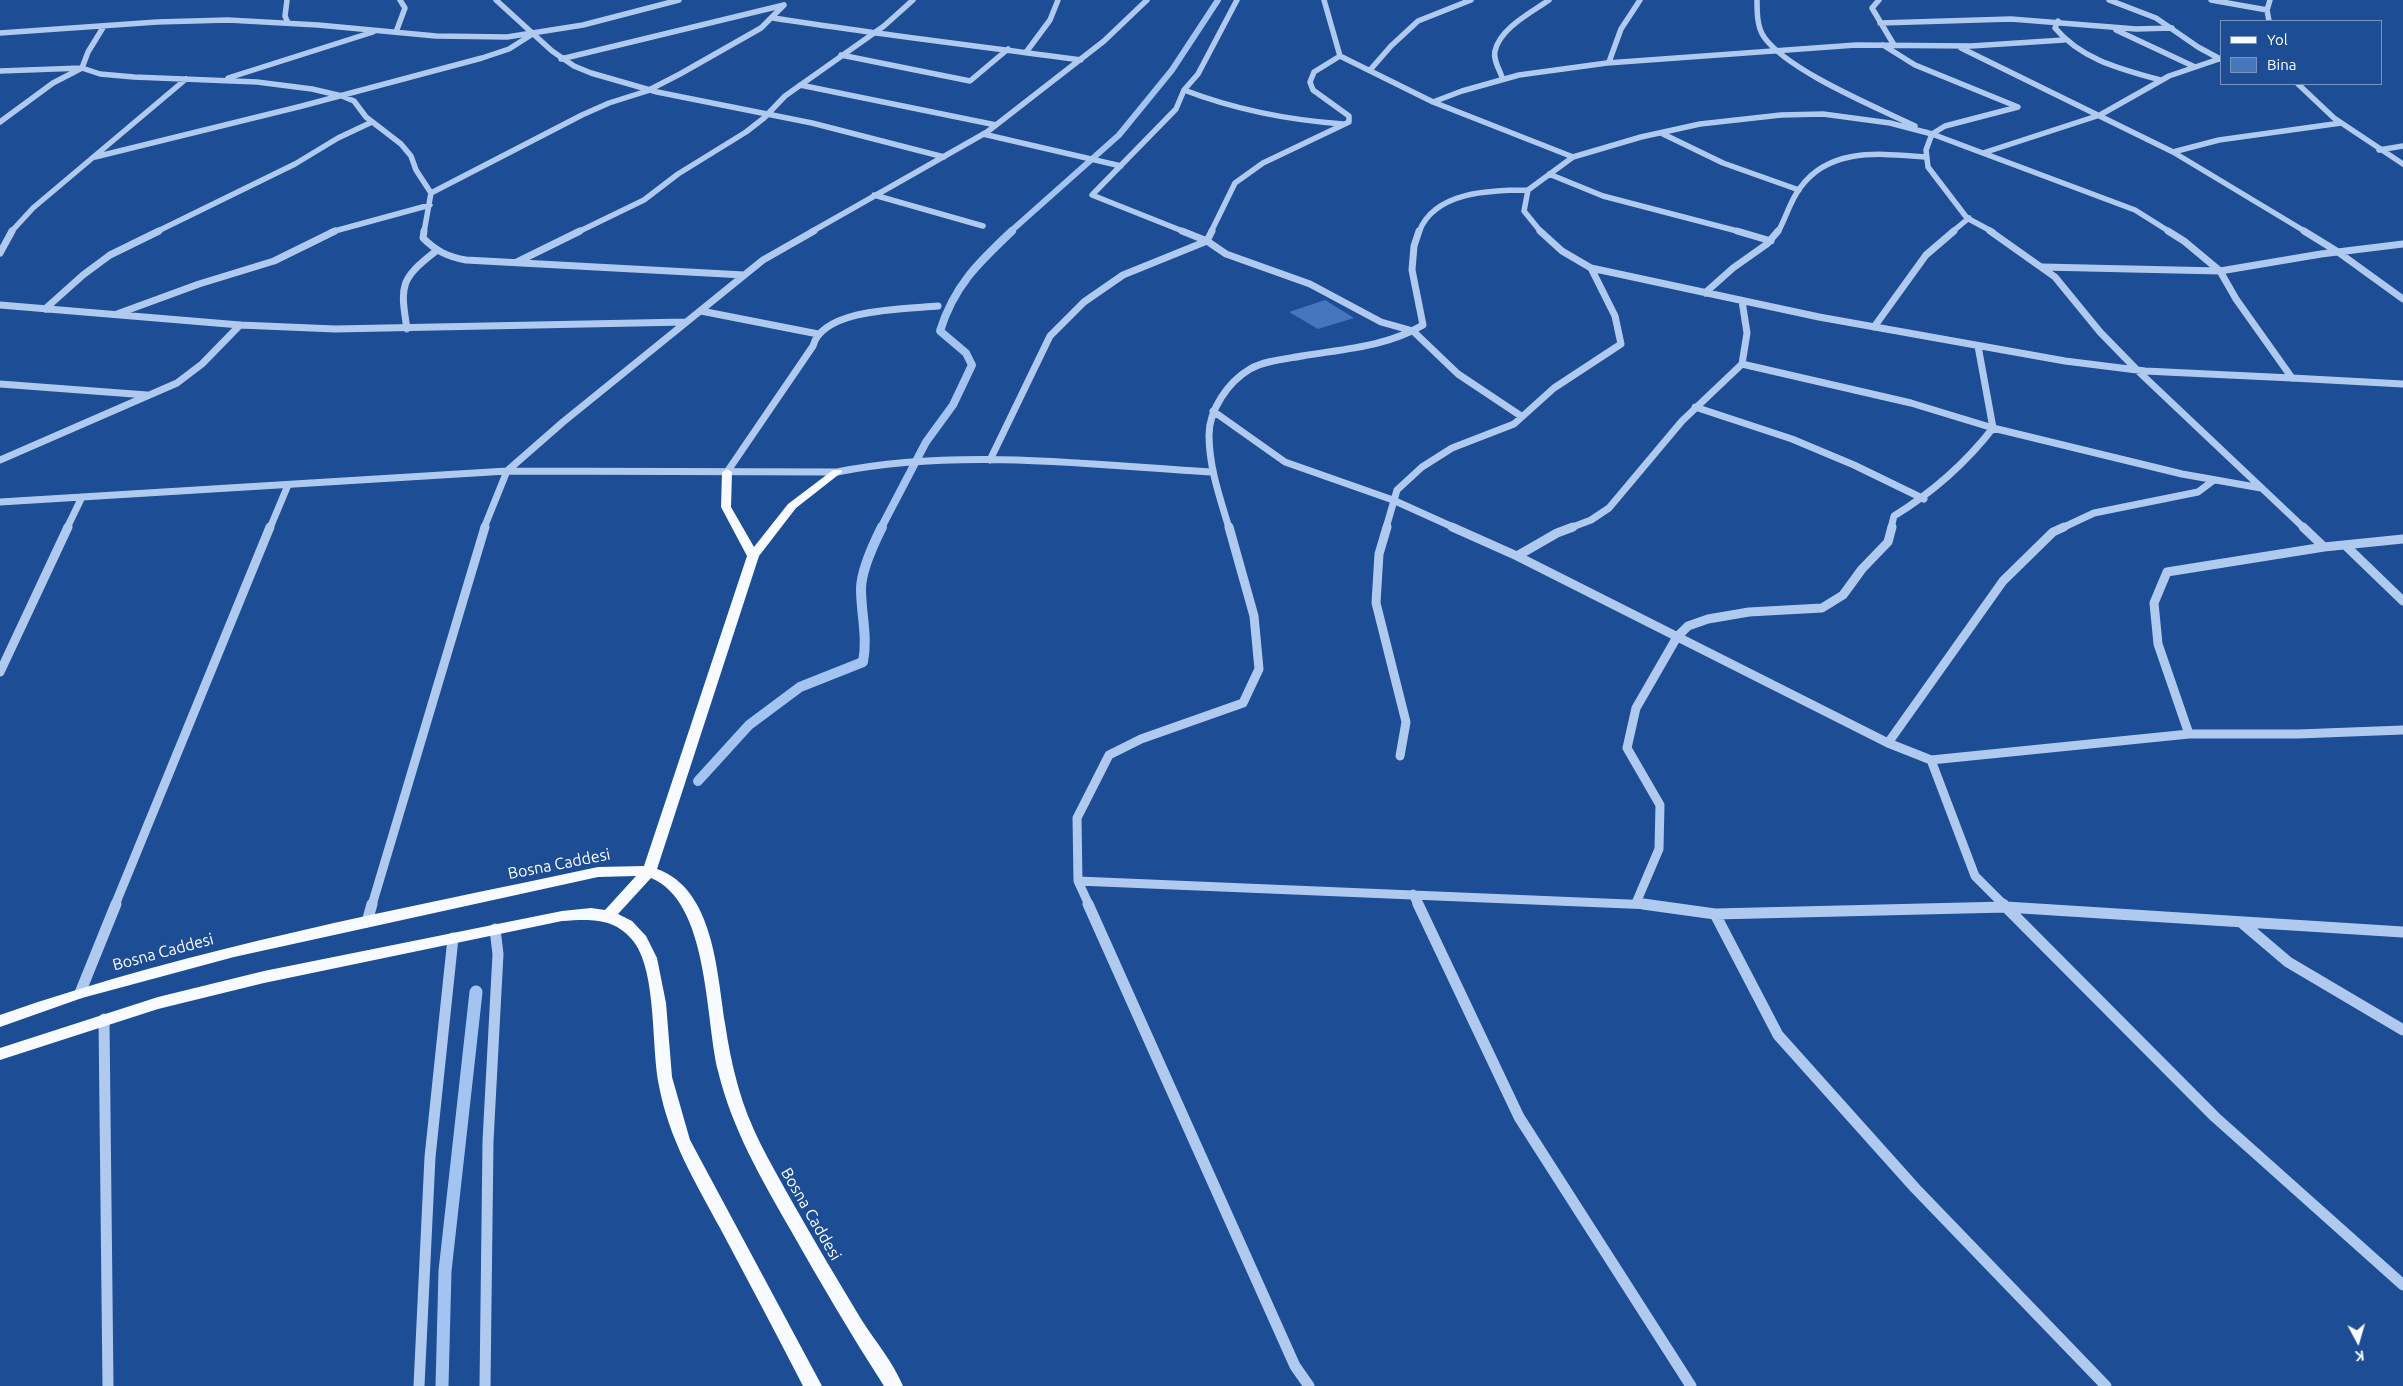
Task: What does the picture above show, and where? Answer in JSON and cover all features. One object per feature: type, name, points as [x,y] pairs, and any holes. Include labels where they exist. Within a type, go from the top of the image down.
[{"type":"main road","points":[[727,472],[726,507],[753,556]]},
{"type":"main road","points":[[608,916],[649,871],[753,556],[792,506],[837,472]]},
{"type":"main road","name":"Bosna Caddesi","points":[[0,1021],[80,993],[234,951],[598,872],[627,869],[649,871],[666,880],[681,892],[692,910],[702,938],[725,1068],[740,1116],[762,1164],[858,1330],[894,1386]]},
{"type":"main road","points":[[0,1054],[104,1019],[264,978],[562,916],[590,913],[608,916],[626,925],[640,938],[649,954],[657,994],[663,1067],[672,1113],[682,1141],[813,1386]]},
{"type":"street","points":[[287,0],[285,16],[288,23]]},
{"type":"street","points":[[396,32],[405,8],[400,0]]},
{"type":"street","points":[[496,0],[561,59],[582,70],[647,90],[768,114],[944,158]]},
{"type":"street","points":[[645,0],[659,6]]},
{"type":"street","points":[[0,33],[228,20],[479,37],[532,34],[610,19],[678,0]]},
{"type":"street","points":[[516,263],[644,200],[678,174],[746,132],[768,114],[776,104],[873,34],[913,0]]},
{"type":"street","points":[[1027,52],[1050,20],[1058,0]]},
{"type":"street","points":[[367,922],[480,539],[507,471],[563,422],[763,260],[983,134],[1081,60],[1146,0]]},
{"type":"street","points":[[1237,0],[1198,74],[1184,90],[1176,109],[1092,195],[1207,241],[1226,254],[1310,284],[1381,322],[1412,331],[1458,374],[1521,416]]},
{"type":"street","points":[[1324,0],[1340,56],[1432,102],[1573,157]]},
{"type":"street","points":[[1370,70],[1418,21],[1471,0]]},
{"type":"street","points":[[1502,77],[1495,52],[1499,41],[1528,13],[1548,0]]},
{"type":"street","points":[[1609,62],[1615,39],[1625,20],[1640,0]]},
{"type":"street","points":[[1756,0],[1757,19],[1764,37],[1774,50],[1797,65],[1932,134]]},
{"type":"street","points":[[1879,0],[1872,8],[1894,45]]},
{"type":"street","points":[[2109,0],[2130,6],[2172,28],[2220,58]]},
{"type":"street","points":[[2211,0],[2267,10]]},
{"type":"street","points":[[2269,20],[2267,10],[2270,0]]},
{"type":"street","points":[[431,192],[582,115],[609,103],[647,90],[723,51],[773,18],[784,5],[561,59]]},
{"type":"street","points":[[773,18],[873,34],[1008,49],[1081,60]]},
{"type":"street","points":[[1880,23],[1997,18],[2058,21],[2148,30],[2172,28]]},
{"type":"street","points":[[2058,21],[2055,28],[2064,40],[2090,56],[2124,70],[2160,80]]},
{"type":"street","points":[[0,122],[53,84],[82,68],[91,46],[104,26]]},
{"type":"street","points":[[2108,27],[2195,67]]},
{"type":"street","points":[[224,79],[378,30]]},
{"type":"street","points":[[95,156],[342,96],[498,52],[524,41],[532,34]]},
{"type":"street","points":[[1432,102],[1464,88],[1502,77],[1609,62],[1774,50],[1883,45],[1958,46],[2064,40]]},
{"type":"street","points":[[1883,45],[1915,65],[2018,107],[1945,126],[1932,134],[1926,150],[1928,167],[1953,202],[1969,218],[2001,236],[2055,277],[2100,332],[2137,370],[2324,547]]},
{"type":"street","points":[[1958,46],[2173,152],[2338,252],[2403,299]]},
{"type":"street","points":[[841,56],[970,81],[1008,49]]},
{"type":"street","points":[[990,460],[1050,336],[1084,302],[1122,275],[1207,241],[1235,183],[1263,163],[1349,122],[1349,116],[1313,90],[1310,82],[1314,72],[1340,56]]},
{"type":"street","points":[[1983,153],[2100,115],[2160,80],[2220,59]]},
{"type":"street","points":[[0,71],[82,68],[100,74],[134,77],[224,79],[312,90],[342,96],[354,101],[372,122],[401,144],[411,156],[416,170],[431,192],[424,238],[436,252],[450,258],[474,261],[744,276]]},
{"type":"street","points":[[0,253],[12,231],[33,208],[186,79]]},
{"type":"street","points":[[2299,85],[2341,123],[2379,150],[2403,164]]},
{"type":"street","points":[[800,86],[996,125]]},
{"type":"street","points":[[1184,90],[1216,104],[1248,112],[1310,122],[1344,124]]},
{"type":"street","points":[[1309,1386],[1295,1366],[1078,881],[1077,818],[1109,755],[1141,739],[1243,703],[1259,669],[1254,616],[1213,472],[1209,434],[1213,411],[1229,388],[1250,369],[1278,360],[1376,344],[1423,325],[1423,312],[1412,272],[1412,244],[1426,219],[1451,199],[1478,192],[1528,190],[1573,157],[1661,132],[1700,124],[1781,115],[1823,114],[1890,123],[1932,134],[2135,210],[2184,241],[2220,271],[2236,299],[2292,379]]},
{"type":"street","points":[[45,309],[83,275],[110,255],[174,222],[229,198],[372,122]]},
{"type":"street","points":[[2173,152],[2219,140],[2341,123]]},
{"type":"street","points":[[1661,132],[1723,163],[1799,190]]},
{"type":"street","points":[[983,134],[1121,166]]},
{"type":"street","points":[[2379,150],[2403,146]]},
{"type":"street","points":[[1705,293],[1734,266],[1770,241],[1783,225],[1799,190],[1822,167],[1841,156],[1868,154],[1927,157]]},
{"type":"street","points":[[1548,174],[1602,196],[1670,212],[1770,241]]},
{"type":"street","points":[[1528,190],[1524,211],[1535,227],[1567,257],[1591,268],[1742,301],[2065,362],[2137,370],[2403,384]]},
{"type":"street","points":[[874,195],[983,226]]},
{"type":"street","points":[[116,314],[199,284],[274,262],[332,232],[430,205]]},
{"type":"street","points":[[1874,327],[1926,255],[1969,218]]},
{"type":"street","points":[[2042,267],[2220,271],[2338,252],[2403,244]]},
{"type":"street","points":[[407,329],[401,291],[406,279],[419,264],[436,252]]},
{"type":"street","points":[[1400,756],[1406,722],[1376,602],[1379,554],[1393,500],[1397,490],[1422,467],[1452,448],[1514,424],[1554,388],[1608,355],[1621,344],[1622,334],[1617,320],[1591,268]]},
{"type":"street","points":[[1517,556],[1558,533],[1591,520],[1609,508],[1695,408],[1742,364],[1747,333],[1742,301]]},
{"type":"street","points":[[0,305],[240,325],[335,329],[686,322]]},
{"type":"street","points":[[727,472],[813,346],[818,334],[828,326],[861,314],[938,306]]},
{"type":"street","points":[[700,310],[818,334]]},
{"type":"street","points":[[0,460],[150,395],[183,378],[202,364],[240,325]]},
{"type":"street","points":[[1636,903],[1659,849],[1660,805],[1626,748],[1636,708],[1677,636],[1688,626],[1708,619],[1749,612],[1822,608],[1843,594],[1862,569],[1888,542],[1894,516],[1924,499],[1979,448],[1993,428],[1978,346]]},
{"type":"street","points":[[1742,364],[1911,403],[1993,428],[2214,480],[2261,488]]},
{"type":"street","points":[[0,384],[150,395]]},
{"type":"street","points":[[1695,408],[1792,439],[1854,465],[1924,499]]},
{"type":"street","points":[[1213,411],[1285,462],[1393,500],[1517,556],[1888,743],[1931,760],[2189,734],[2298,734],[2403,730]]},
{"type":"street","points":[[0,502],[507,471],[837,472],[867,465],[938,460],[990,460],[1213,472]]},
{"type":"street","points":[[1888,743],[1983,612],[2003,581],[2053,532],[2094,513],[2198,492],[2214,480]]},
{"type":"street","points":[[80,993],[207,678],[288,485]]},
{"type":"street","points":[[0,672],[82,497]]},
{"type":"street","points":[[2189,734],[2158,644],[2154,604],[2167,572],[2324,547],[2403,539]]},
{"type":"street","points":[[2345,545],[2403,602]]},
{"type":"street","points":[[1931,760],[1975,876],[2215,1116],[2403,1285]]},
{"type":"street","points":[[1078,881],[1636,903],[1715,914],[2006,907],[2403,932]]},
{"type":"street","points":[[1413,894],[1519,1117],[1691,1386]]},
{"type":"street","points":[[1715,914],[1778,1035],[1915,1188],[2106,1386]]},
{"type":"street","points":[[2241,922],[2288,962],[2403,1030]]},
{"type":"street","points":[[485,1386],[488,1141],[498,954],[495,929]]},
{"type":"street","points":[[419,1386],[430,1157],[453,938]]},
{"type":"street","points":[[104,1019],[108,1386]]},
{"type":"building","points":[[1325,300],[1354,318],[1318,329],[1289,312]]},
{"type":"waterway","points":[[1010,232],[1119,135],[1172,70],[1218,0]]},
{"type":"waterway","points":[[881,528],[926,442],[953,405],[972,365],[966,353],[940,331],[952,301],[978,265],[1012,231]]},
{"type":"waterway","points":[[698,781],[749,725],[800,687],[863,662],[865,644],[861,598],[863,574],[882,527]]},
{"type":"waterway","points":[[442,1386],[445,1271],[476,992]]}]
